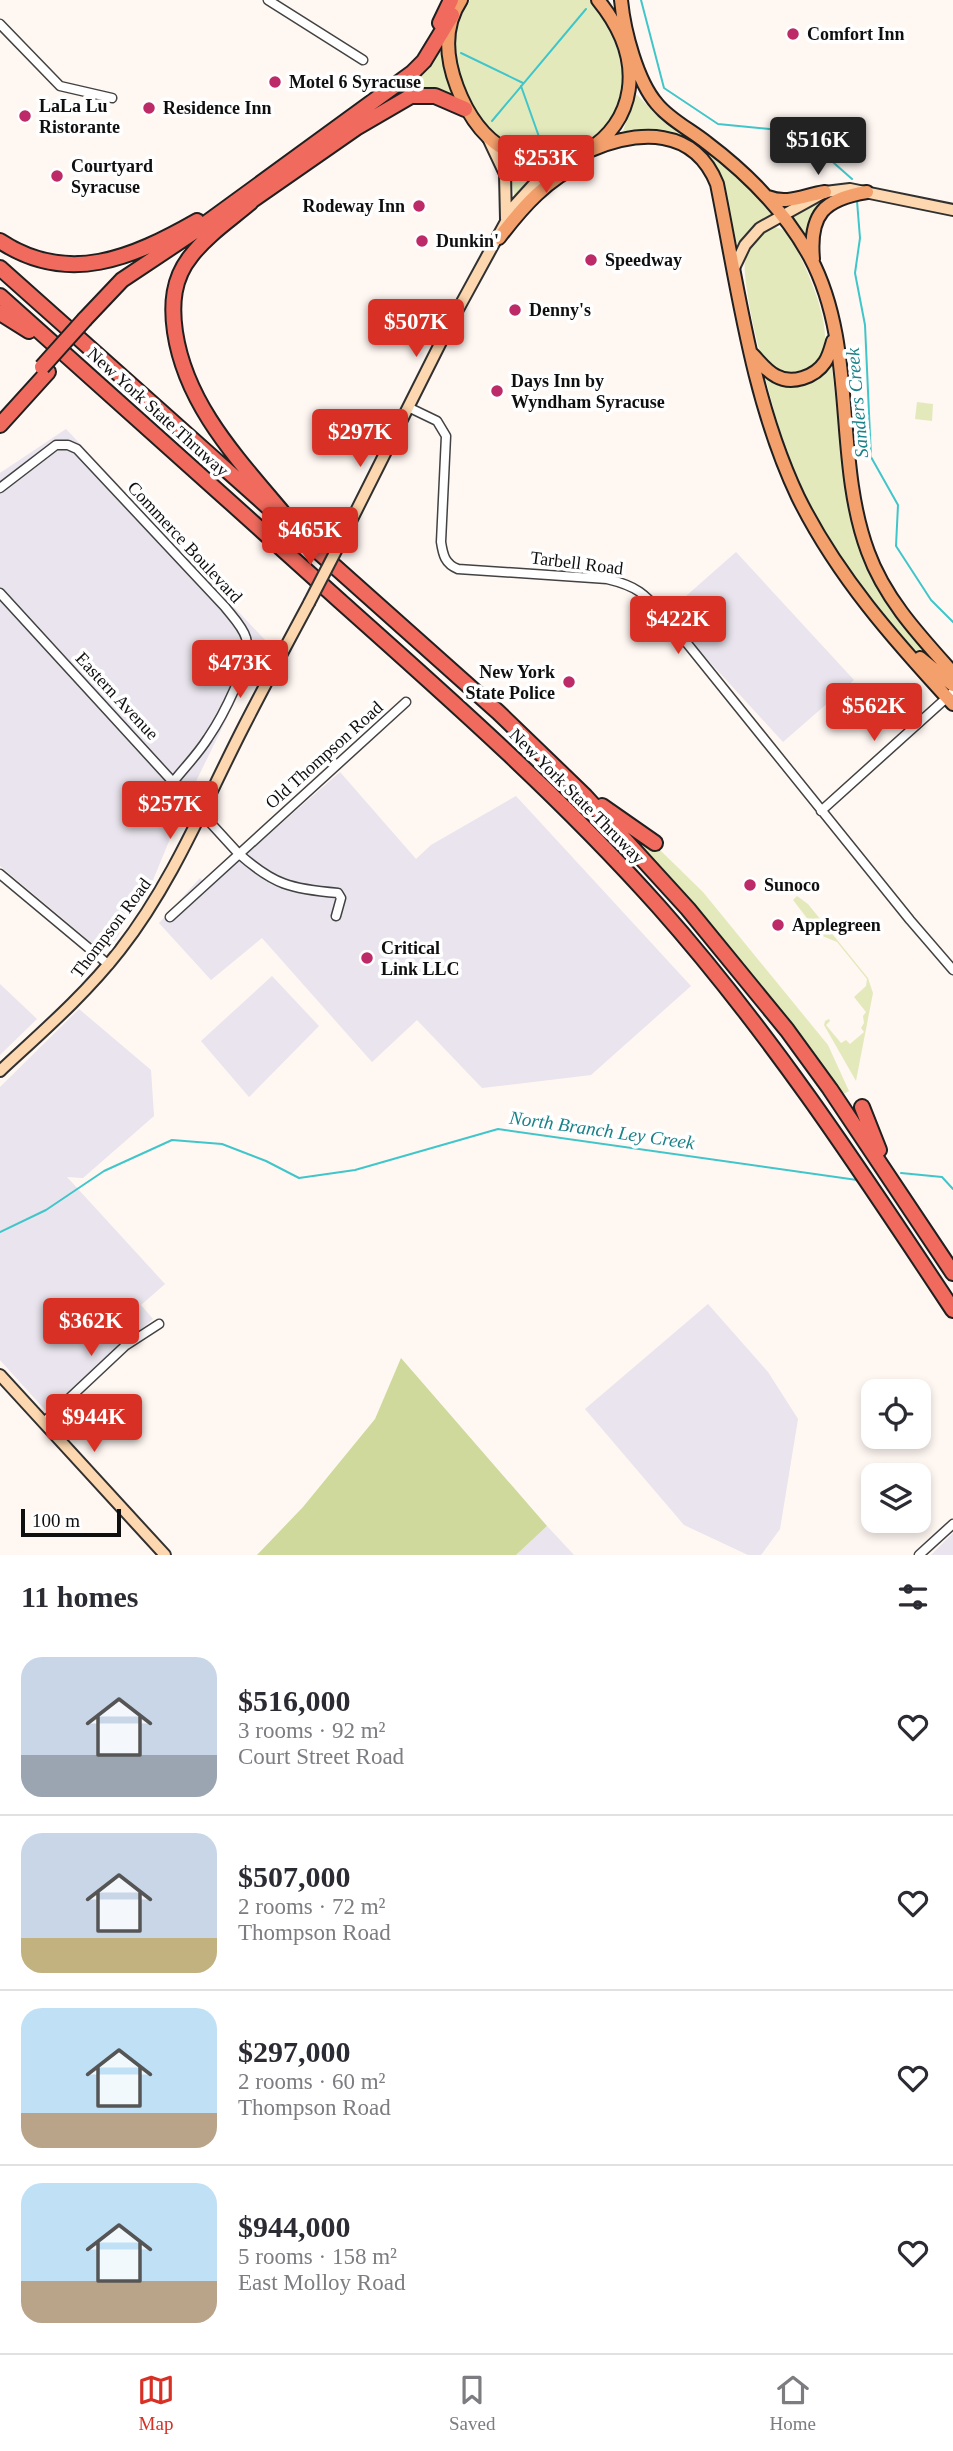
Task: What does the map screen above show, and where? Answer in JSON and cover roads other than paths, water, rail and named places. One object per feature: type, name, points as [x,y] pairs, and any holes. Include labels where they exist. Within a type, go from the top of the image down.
[{"type":"highway","points":[[0,425],[88,321],[121,291],[412,73],[424,61],[456,4]]},
{"type":"highway","points":[[0,241],[33,258],[79,266],[101,263],[171,234],[258,190],[411,96],[435,96],[465,109]]},
{"type":"highway","points":[[258,190],[190,257],[179,275],[172,314],[177,348],[186,376],[214,428],[314,549]]},
{"type":"highway","name":"New York State Thruway","points":[[0,268],[488,704],[567,779],[656,874],[735,965],[830,1089],[953,1273]]},
{"type":"highway","name":"New York State Thruway","points":[[0,296],[500,746],[620,864],[715,973],[775,1049],[832,1128],[953,1310]]},
{"type":"highway","points":[[0,313],[56,346]]},
{"type":"highway","points":[[0,415],[45,370]]},
{"type":"highway","points":[[567,779],[655,843]]},
{"type":"highway","points":[[862,1107],[887,1164],[891,1180]]},
{"type":"main road","points":[[598,0],[622,39]]},
{"type":"main road","points":[[619,0],[616,8],[622,39],[638,91],[652,109],[670,124],[724,156]]},
{"type":"main road","points":[[619,0],[637,65],[648,91],[666,113],[724,156],[768,197],[803,246],[814,267],[829,306],[856,511],[867,549],[893,601],[953,673]]},
{"type":"main road","points":[[456,4],[448,37],[448,54],[465,109],[488,138],[517,155],[553,161],[575,158],[611,142],[632,137],[659,137],[678,142],[700,157],[708,168],[717,184],[766,412],[797,495],[830,554],[878,620],[951,698]]},
{"type":"main road","points":[[591,150],[618,123],[628,94],[629,67]]},
{"type":"main road","points":[[499,238],[528,201],[546,184],[632,137]]},
{"type":"main road","points":[[768,197],[787,202],[825,192]]},
{"type":"main road","points":[[814,267],[812,245],[815,221],[833,201],[867,192]]},
{"type":"main road","points":[[752,354],[778,378],[802,379],[816,372],[825,363],[835,338]]},
{"type":"main road","points":[[878,620],[953,685]]},
{"type":"street","points":[[268,0],[363,60]]},
{"type":"street","points":[[0,24],[60,86],[112,98]]},
{"type":"street","name":"Thompson Road","points":[[488,138],[505,174],[506,222]]},
{"type":"street","name":"Thompson Road","points":[[0,1071],[68,1009],[108,965],[170,876],[244,726],[410,408],[450,324],[515,205],[534,184],[575,158]]},
{"type":"street","points":[[734,268],[753,234],[825,192],[850,189],[953,209]]},
{"type":"street","name":"Tarbell Road","points":[[410,408],[437,421],[446,436],[441,542],[444,559],[458,569],[607,579],[642,591],[953,971]]},
{"type":"street","name":"Commerce Boulevard","points":[[0,488],[56,445],[68,445],[77,449],[225,607],[245,634],[246,658],[222,713],[207,741],[174,781]]},
{"type":"street","name":"Eastern Avenue","points":[[0,593],[238,853],[273,880],[304,890],[338,893],[341,898],[336,916]]},
{"type":"street","points":[[821,811],[951,698]]},
{"type":"street","name":"Old Thompson Road","points":[[170,917],[406,702]]},
{"type":"street","points":[[0,874],[108,965]]},
{"type":"street","points":[[44,1422],[125,1346],[159,1324]]},
{"type":"street","points":[[0,1375],[165,1555]]},
{"type":"street","points":[[919,1555],[953,1524]]},
{"type":"waterway","name":"Sanders Creek","points":[[641,0],[664,88],[718,124],[799,132],[852,179]]},
{"type":"waterway","points":[[492,121],[586,9]]},
{"type":"waterway","points":[[461,53],[523,83]]},
{"type":"waterway","points":[[521,86],[543,148]]},
{"type":"waterway","name":"Sanders Creek","points":[[857,201],[860,238],[855,273],[865,325],[871,457],[898,505],[896,546],[931,600],[953,622]]},
{"type":"waterway","name":"North Branch Ley Creek","points":[[0,1232],[46,1210],[104,1171],[172,1140],[222,1144],[266,1161],[299,1178],[355,1170],[498,1129],[857,1180]]},
{"type":"waterway","name":"North Branch Ley Creek","points":[[901,1173],[942,1177],[953,1189]]},
{"type":"place","name":"Comfort Inn","points":[[793,34]]},
{"type":"place","name":"Motel 6 Syracuse","points":[[275,82]]},
{"type":"place","name":"Residence Inn","points":[[149,108]]},
{"type":"place","name":"LaLa Lu Ristorante","points":[[25,116]]},
{"type":"place","name":"Courtyard Syracuse","points":[[57,176]]},
{"type":"place","name":"Rodeway Inn","points":[[419,206]]},
{"type":"place","name":"Dunkin'","points":[[422,241]]},
{"type":"place","name":"Speedway","points":[[591,260]]},
{"type":"place","name":"Denny's","points":[[515,310]]},
{"type":"place","name":"Days Inn by Wyndham Syracuse","points":[[497,391]]},
{"type":"place","name":"New York State Police","points":[[569,682]]},
{"type":"place","name":"Sunoco","points":[[750,885]]},
{"type":"place","name":"Applegreen","points":[[778,925]]},
{"type":"place","name":"Critical Link LLC","points":[[367,958]]}]
